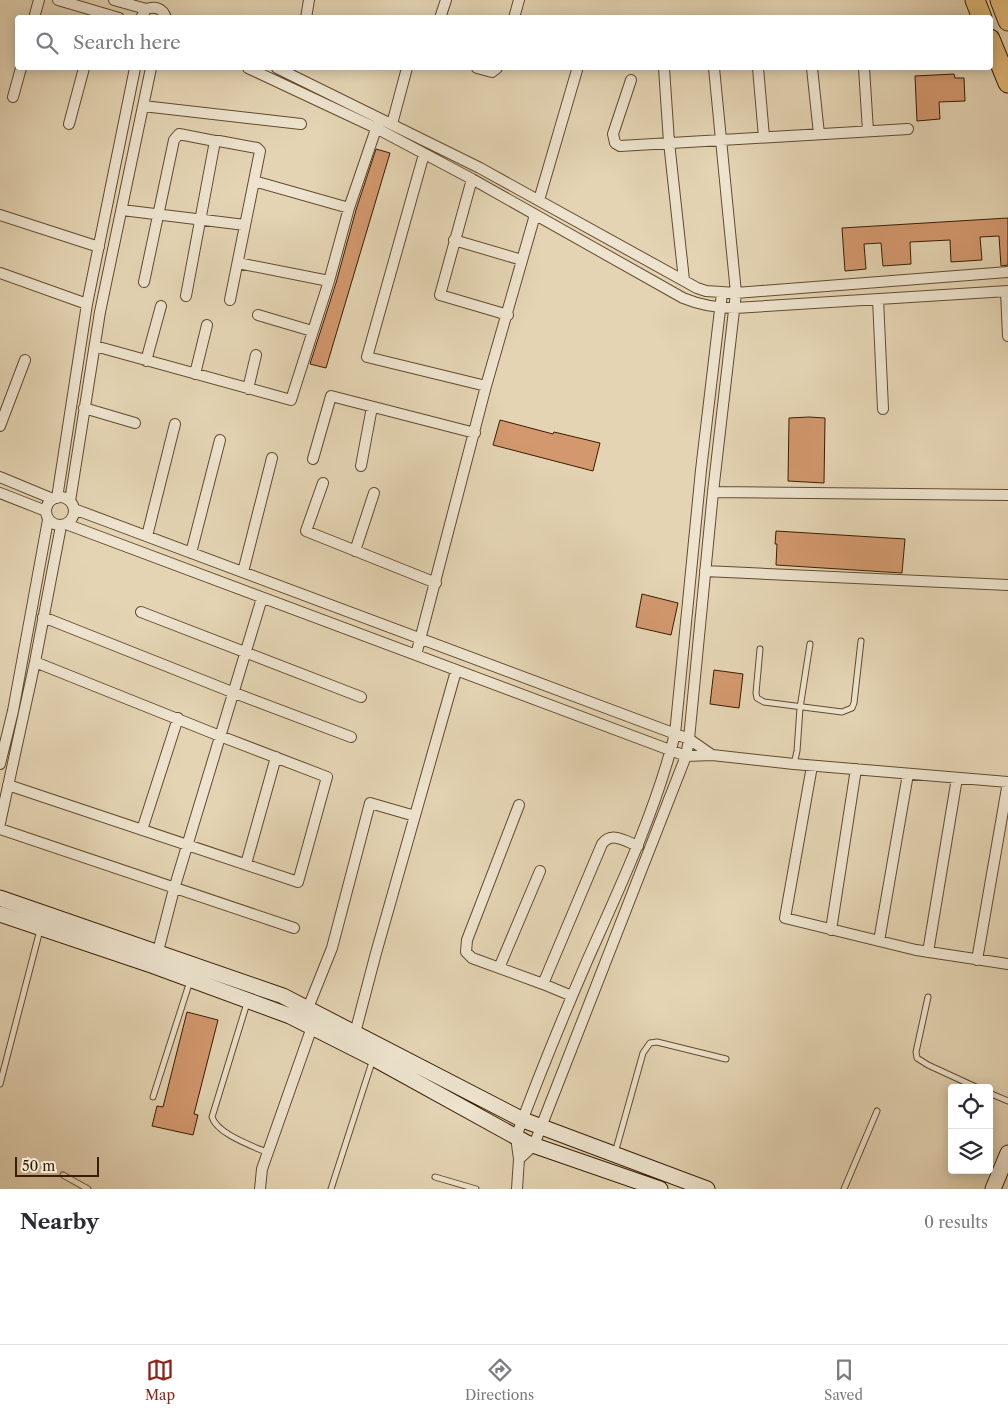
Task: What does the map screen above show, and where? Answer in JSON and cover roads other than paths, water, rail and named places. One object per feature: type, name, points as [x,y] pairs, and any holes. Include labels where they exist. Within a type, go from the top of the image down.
[{"type":"highway","points":[[975,0],[981,15]]},
{"type":"highway","points":[[1000,0],[1008,21]]},
{"type":"highway","points":[[993,46],[1008,83]]},
{"type":"street","points":[[35,15],[39,0]]},
{"type":"street","points":[[58,0],[99,15]]},
{"type":"street","points":[[114,0],[147,9],[159,8],[166,15]]},
{"type":"street","points":[[164,0],[166,15]]},
{"type":"street","points":[[306,15],[309,0]]},
{"type":"street","points":[[441,15],[446,0]]},
{"type":"street","points":[[515,15],[519,0]]},
{"type":"street","points":[[12,97],[20,70]]},
{"type":"street","points":[[69,124],[83,70]]},
{"type":"street","points":[[0,764],[13,711],[47,506],[55,498],[87,304],[135,70]]},
{"type":"street","points":[[0,823],[64,525],[72,518],[84,408],[100,312],[151,70]]},
{"type":"street","points":[[253,70],[378,123],[392,124],[480,168],[697,288],[736,294],[1008,272]]},
{"type":"street","points":[[281,70],[378,123],[424,154],[472,179],[682,298],[721,308],[735,308],[1007,291],[1008,336]]},
{"type":"street","points":[[392,124],[406,70]]},
{"type":"street","points":[[539,200],[577,70]]},
{"type":"street","points":[[664,70],[669,142],[684,280]]},
{"type":"street","points":[[519,1159],[534,1145],[686,756],[713,492],[736,294],[714,70]]},
{"type":"street","points":[[758,70],[764,137]]},
{"type":"street","points":[[812,70],[819,134]]},
{"type":"street","points":[[864,70],[868,131]]},
{"type":"street","points":[[631,80],[613,134],[615,143],[625,146],[908,129]]},
{"type":"street","points":[[143,106],[301,124]]},
{"type":"street","points":[[95,346],[291,400],[329,280],[349,208],[378,123]]},
{"type":"street","points":[[144,282],[174,140],[179,134],[257,148],[260,151],[230,300]]},
{"type":"street","points":[[186,296],[215,141]]},
{"type":"street","points":[[424,154],[367,357],[486,386]]},
{"type":"street","points":[[472,179],[440,295],[508,315]]},
{"type":"street","points":[[254,181],[349,208]]},
{"type":"street","points":[[122,210],[246,226]]},
{"type":"street","points":[[0,215],[99,247]]},
{"type":"street","points":[[416,656],[486,386],[508,315],[534,215]]},
{"type":"street","points":[[454,240],[522,260]]},
{"type":"street","points":[[238,263],[329,280]]},
{"type":"street","points":[[0,273],[87,304]]},
{"type":"street","points":[[517,1189],[519,1159],[516,1137],[572,996],[638,846],[671,751],[675,734],[688,597],[722,293]]},
{"type":"street","points":[[878,299],[883,409]]},
{"type":"street","points":[[146,360],[161,306]]},
{"type":"street","points":[[258,315],[312,331]]},
{"type":"street","points":[[195,374],[206,325]]},
{"type":"street","points":[[248,388],[256,355]]},
{"type":"street","points":[[0,426],[25,360]]},
{"type":"street","points":[[313,459],[331,396],[475,433]]},
{"type":"street","points":[[361,466],[372,407]]},
{"type":"street","points":[[84,408],[135,423]]},
{"type":"street","points":[[147,536],[175,424]]},
{"type":"street","points":[[191,553],[220,440]]},
{"type":"street","points":[[243,572],[272,458]]},
{"type":"street","points":[[0,477],[55,498],[62,497],[72,505],[191,553],[689,739],[712,755]]},
{"type":"street","points":[[323,482],[306,531],[436,583]]},
{"type":"street","points":[[713,492],[1008,495]]},
{"type":"street","points":[[0,493],[47,515],[52,523],[64,525],[686,756],[712,755],[812,766],[1008,782],[977,960]]},
{"type":"street","points":[[355,551],[374,493]]},
{"type":"street","points":[[705,571],[1008,585]]},
{"type":"street","points":[[688,597],[702,600]]},
{"type":"street","points":[[156,960],[174,889],[232,692],[262,598]]},
{"type":"street","points":[[141,612],[361,697]]},
{"type":"street","points":[[43,617],[351,737]]},
{"type":"street","points":[[8,785],[298,882],[327,777],[35,662]]},
{"type":"street","points":[[355,1033],[456,671]]},
{"type":"street","points":[[142,830],[178,718]]},
{"type":"street","points":[[246,864],[276,757]]},
{"type":"street","points":[[812,766],[785,918],[928,952],[1008,964]]},
{"type":"street","points":[[831,930],[856,769]]},
{"type":"street","points":[[879,941],[908,774]]},
{"type":"street","points":[[928,952],[957,778]]},
{"type":"street","points":[[308,1008],[332,948],[370,803],[415,816]]},
{"type":"street","points":[[519,805],[467,940],[466,952],[472,958],[572,996]]},
{"type":"street","points":[[0,829],[294,928]]},
{"type":"street","points":[[543,984],[602,844],[610,837],[638,846]]},
{"type":"street","points":[[500,968],[540,871]]},
{"type":"street","points":[[0,898],[156,960],[191,979],[290,1016],[373,1058],[516,1137],[534,1145],[660,1189]]},
{"type":"street","points":[[0,914],[40,928],[276,994],[308,1008],[523,1120],[707,1189]]},
{"type":"street","points":[[260,1189],[262,1170],[312,1027]]},
{"type":"street","points":[[993,1189],[1008,1153]]},
{"type":"lane","points":[[760,648],[756,693],[758,698],[764,702],[800,708],[842,712],[852,708],[861,641]]},
{"type":"lane","points":[[794,764],[798,751],[800,708],[810,644]]},
{"type":"lane","points":[[0,1084],[40,928]]},
{"type":"lane","points":[[154,1097],[191,979]]},
{"type":"lane","points":[[928,997],[916,1052],[917,1058],[969,1084]]},
{"type":"lane","points":[[248,1000],[212,1118],[214,1123],[222,1130],[268,1153]]},
{"type":"lane","points":[[614,1154],[643,1053],[650,1043],[657,1042],[726,1059]]},
{"type":"lane","points":[[331,1189],[373,1058]]},
{"type":"lane","points":[[993,1095],[1008,1101]]},
{"type":"lane","points":[[844,1189],[877,1110]]},
{"type":"lane","points":[[64,1175],[88,1189]]},
{"type":"lane","points":[[435,1178],[476,1189]]}]
